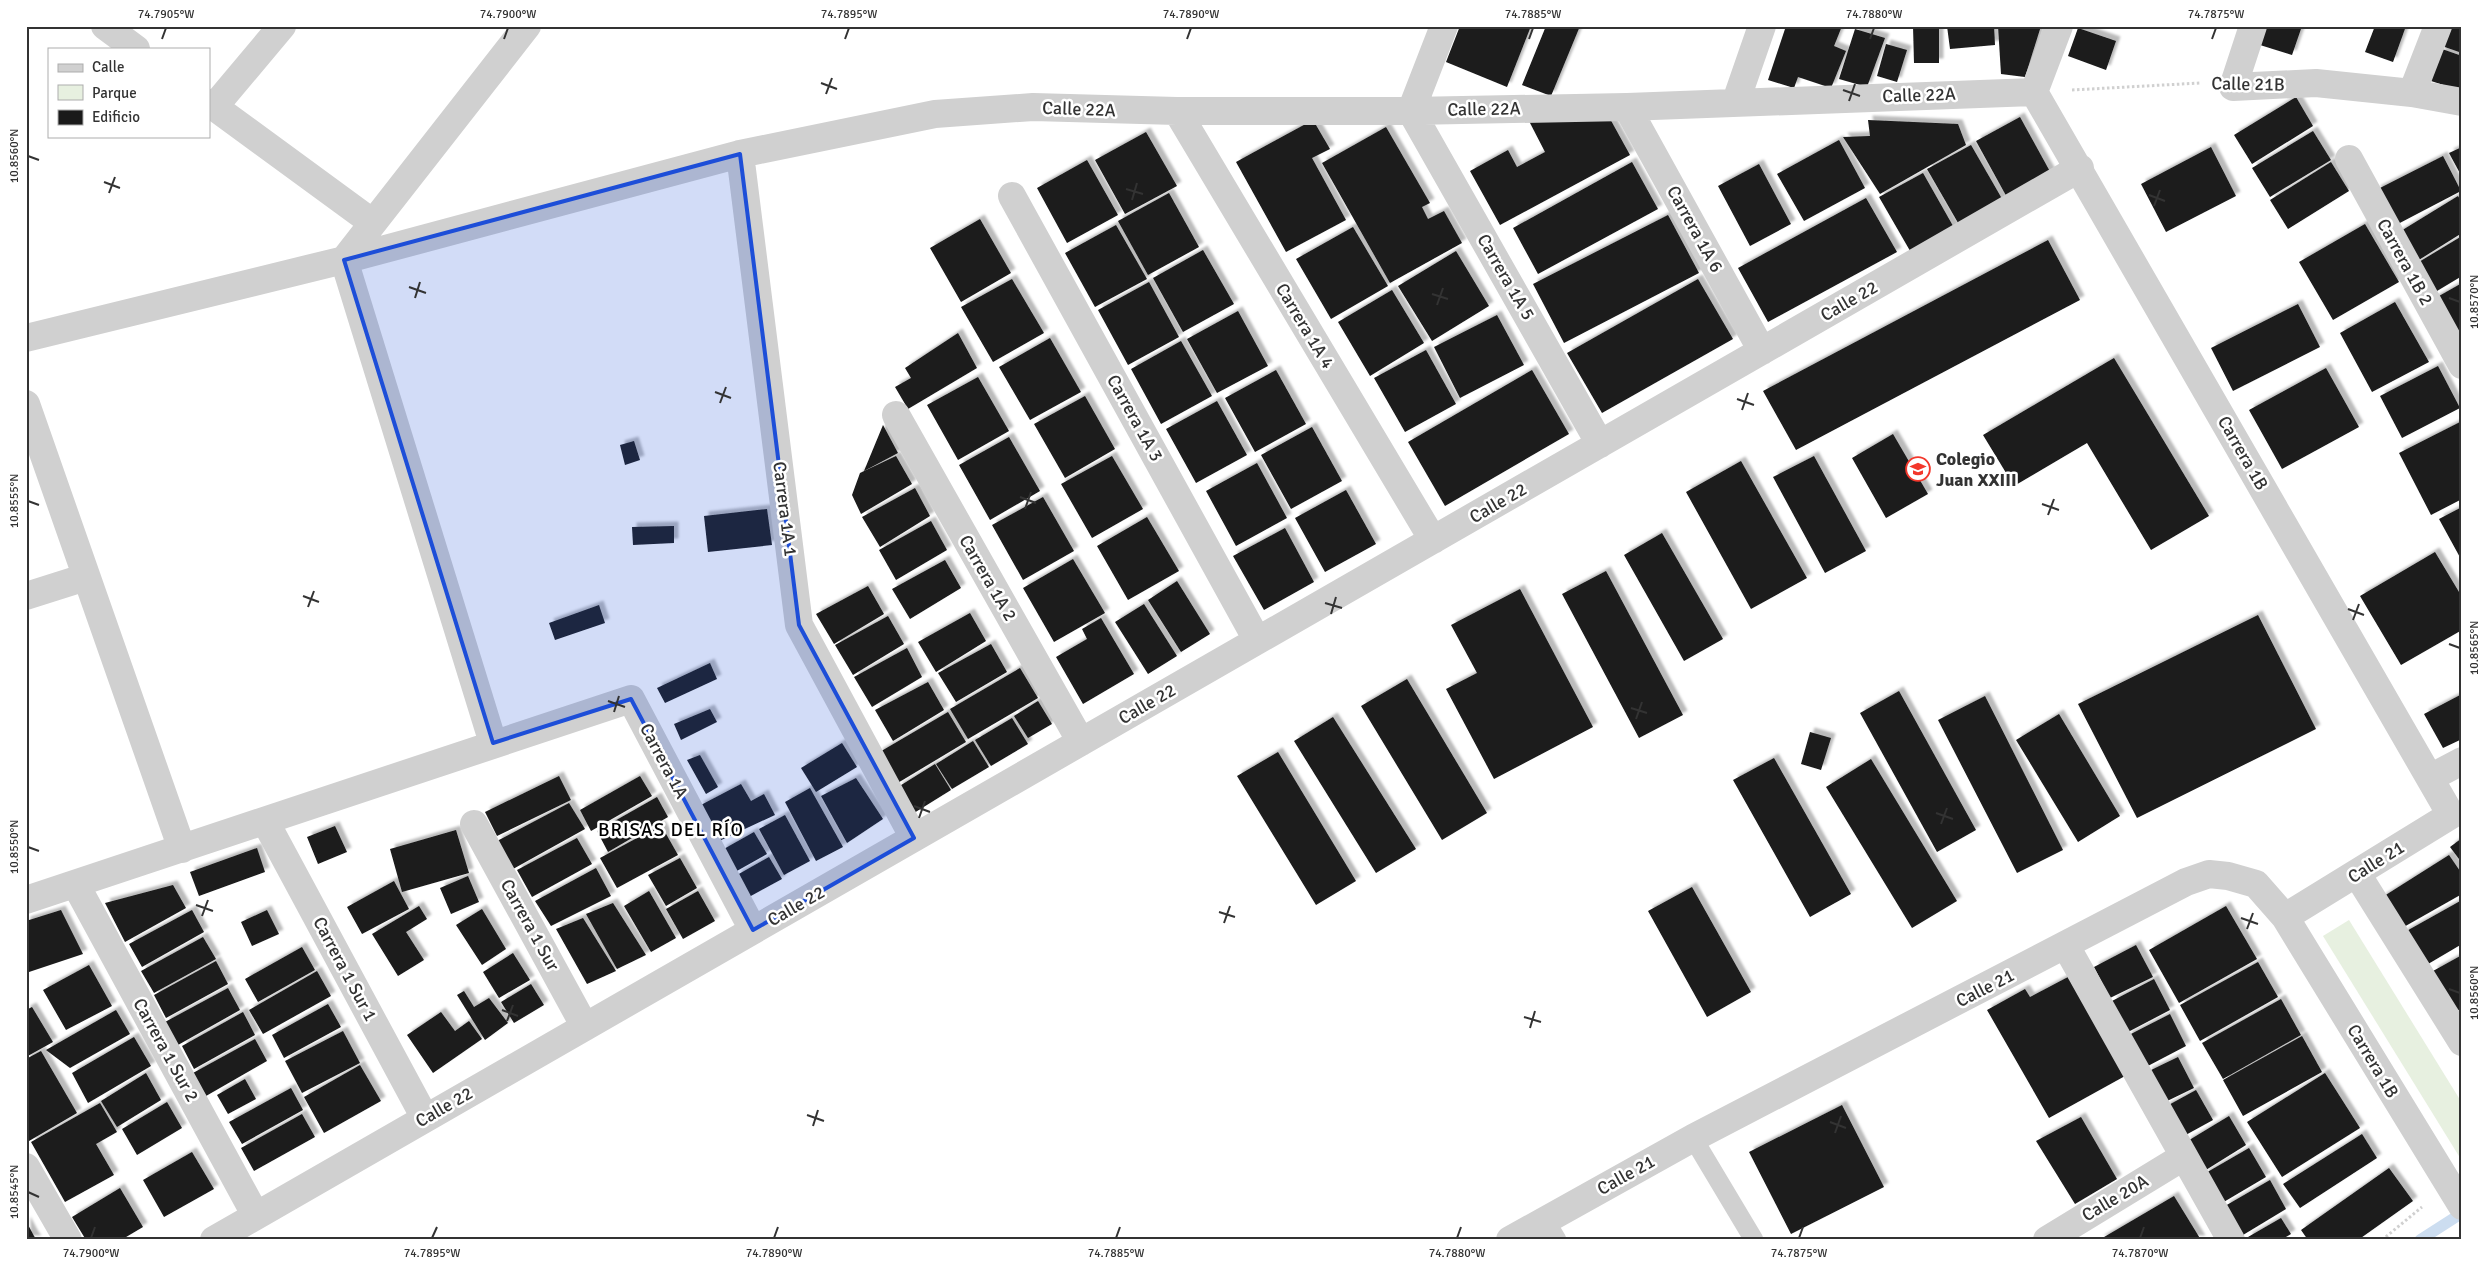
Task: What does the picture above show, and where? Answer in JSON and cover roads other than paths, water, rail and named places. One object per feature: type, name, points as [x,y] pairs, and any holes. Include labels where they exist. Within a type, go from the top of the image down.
[{"type":"street","points":[[105,26],[135,48]]},
{"type":"street","points":[[282,26],[211,105],[373,224]]},
{"type":"street","points":[[26,900],[76,885],[493,743],[344,260],[527,26]]},
{"type":"street","points":[[1411,111],[1444,26]]},
{"type":"street","points":[[1736,101],[1762,26]]},
{"type":"street","points":[[2034,92],[2059,26]]},
{"type":"street","name":"Calle 21B","points":[[2253,26],[2233,87],[2316,83],[2412,93],[2462,102]]},
{"type":"street","points":[[2412,93],[2438,26]]},
{"type":"street","name":"Calle 22A","points":[[26,338],[344,260],[740,154],[935,114],[1033,107],[1177,111],[1411,111],[1627,107],[1736,101],[2034,92]]},
{"type":"street","name":"Carrera 1B","points":[[2034,92],[2080,168],[2451,815]]},
{"type":"street","name":"Carrera 1A 6","points":[[1627,107],[1762,351]]},
{"type":"street","name":"Carrera 1A 4","points":[[1177,111],[1433,540]]},
{"type":"street","name":"Carrera 1A 5","points":[[1411,111],[1600,444]]},
{"type":"street","name":"Carrera 1A 1","points":[[740,154],[799,624],[914,838]]},
{"type":"street","name":"Carrera 1B 2","points":[[2349,159],[2462,365]]},
{"type":"street","name":"Calle 22","points":[[214,1240],[2080,168]]},
{"type":"street","name":"Carrera 1A 3","points":[[1012,196],[1258,640]]},
{"type":"street","points":[[26,404],[182,849]]},
{"type":"street","name":"Carrera 1A 2","points":[[896,415],[1081,742]]},
{"type":"street","points":[[26,596],[86,577]]},
{"type":"street","name":"Carrera 1A","points":[[493,743],[631,699],[753,930]]},
{"type":"street","points":[[2430,778],[2462,761]]},
{"type":"street","name":"Calle 21","points":[[1510,1240],[1551,1230],[1693,1138],[2186,882],[2209,874],[2228,876],[2256,884],[2285,917],[2451,815]]},
{"type":"street","name":"Carrera 1 Sur 1","points":[[265,821],[425,1118]]},
{"type":"street","name":"Carrera 1 Sur","points":[[474,824],[585,1026]]},
{"type":"street","points":[[2357,874],[2462,1042]]},
{"type":"street","name":"Carrera 1 Sur 2","points":[[76,885],[256,1216]]},
{"type":"street","name":"Carrera 1B","points":[[2285,917],[2456,1196]]},
{"type":"street","points":[[2066,946],[2231,1240]]},
{"type":"street","name":"Calle 20A","points":[[2047,1240],[2183,1157]]},
{"type":"street","points":[[26,1167],[68,1240]]},
{"type":"lane","points":[[1693,1138],[1754,1240]]},
{"type":"waterway","points":[[2420,1240],[2462,1213]]},
{"type":"place","name":"Colegio Juan XXIII","points":[[1918,469]]},
{"type":"district","name":"BRISAS DEL RÍO","points":[[671,830]]}]
